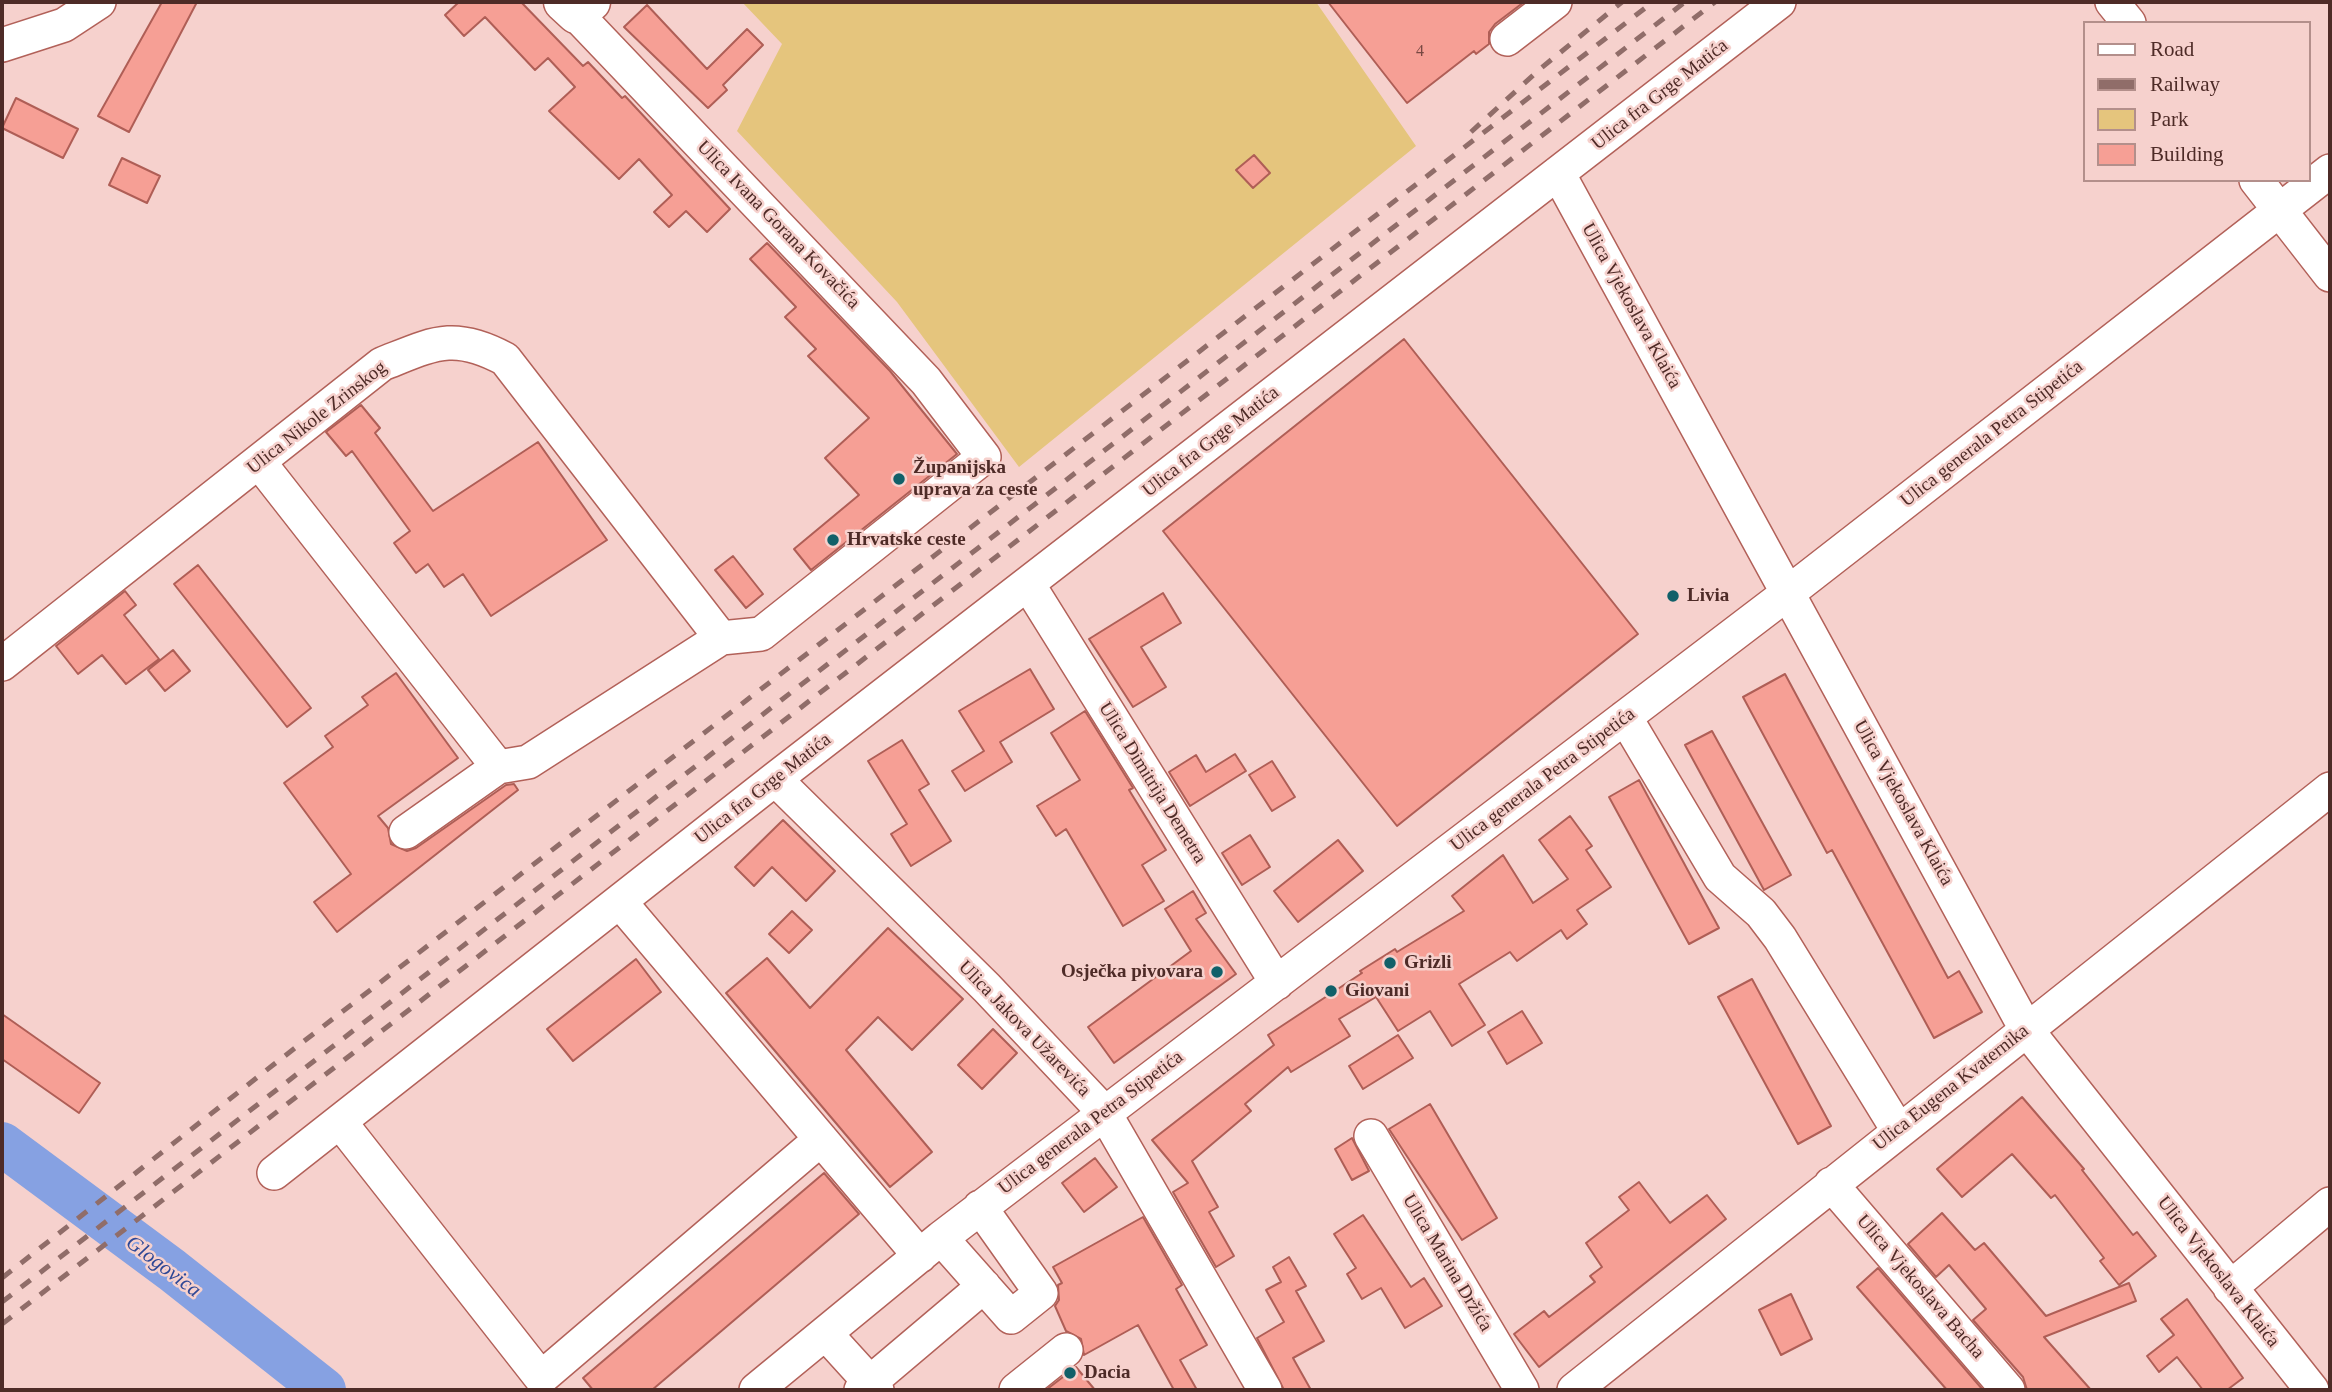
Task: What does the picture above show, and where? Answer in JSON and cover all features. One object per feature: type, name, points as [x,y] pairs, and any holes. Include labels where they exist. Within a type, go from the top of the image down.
[{"type":"street","points":[[2,45],[64,25],[99,2]]},
{"type":"street","points":[[1507,39],[1555,2]]},
{"type":"street","name":"Ulica fra Grge Matića","points":[[274,1173],[775,779],[1779,2]]},
{"type":"street","points":[[2112,2],[2127,21]]},
{"type":"street","name":"Ulica Ivana Gorana Kovačića","points":[[577,6],[926,381],[984,457],[761,634],[721,638]]},
{"type":"street","name":"Ulica generala Petra Stipetića","points":[[756,1390],[980,1208],[1788,593],[2330,171]]},
{"type":"street","name":"Ulica Vjekoslava Klaića","points":[[1558,173],[2026,1029],[2312,1390]]},
{"type":"street","points":[[2258,182],[2330,275]]},
{"type":"street","name":"Ulica Nikole Zrinskog","points":[[2,664],[382,364],[437,342],[479,345],[505,359],[721,638]]},
{"type":"street","points":[[259,462],[498,766]]},
{"type":"street","name":"Ulica Dimitrija Demetra","points":[[1028,584],[1277,983]]},
{"type":"street","points":[[406,832],[498,766],[528,762],[721,638]]},
{"type":"street","points":[[1625,718],[1720,877],[1761,913],[1780,938],[1898,1130]]},
{"type":"street","name":"Ulica Jakova Užarevića","points":[[775,779],[987,988],[1104,1112],[1265,1390]]},
{"type":"street","name":"Ulica Eugena Kvaternika","points":[[1574,1390],[2330,789]]},
{"type":"street","points":[[632,892],[821,1139],[930,1247],[984,1286],[1011,1317],[1041,1293],[980,1208]]},
{"type":"street","points":[[340,1122],[541,1378],[821,1139]]},
{"type":"street","name":"Ulica Marina Držića","points":[[1371,1136],[1522,1390]]},
{"type":"street","name":"Ulica Vjekoslava Bacha","points":[[1831,1184],[2008,1390]]},
{"type":"street","points":[[2230,1288],[2330,1204]]},
{"type":"street","points":[[826,1334],[869,1388],[984,1286]]},
{"type":"street","points":[[1016,1390],[1066,1350]]},
{"type":"green space","points":[[742,2],[1316,2],[1416,146],[1019,467],[897,302],[737,131],[782,44]]},
{"type":"building","points":[[162,2],[197,2],[129,132],[98,116]]},
{"type":"building","points":[[459,2],[521,2],[583,66],[588,62],[622,98],[625,96],[730,209],[707,232],[686,211],[669,227],[654,212],[672,195],[639,159],[619,179],[549,111],[575,87],[548,58],[535,70],[485,17],[464,36],[445,15]]},
{"type":"building","points":[[1328,2],[1524,2],[1495,24],[1489,32],[1489,44],[1476,54],[1474,51],[1407,103]]},
{"type":"building","points":[[647,5],[707,69],[747,29],[763,45],[723,85],[727,90],[708,108],[624,27]]},
{"type":"building","points":[[16,98],[78,129],[63,158],[2,128]]},
{"type":"building","points":[[1254,155],[1270,173],[1253,188],[1236,170]]},
{"type":"building","points":[[122,158],[160,176],[147,203],[109,185]]},
{"type":"building","points":[[767,243],[890,371],[957,454],[811,570],[794,549],[859,495],[825,458],[869,418],[808,356],[816,349],[785,317],[796,307],[750,259]]},
{"type":"building","points":[[1404,339],[1638,634],[1397,826],[1163,531]]},
{"type":"building","points":[[361,405],[380,428],[375,433],[433,511],[538,442],[607,540],[491,616],[463,574],[444,587],[428,564],[416,573],[394,543],[410,531],[352,451],[346,456],[326,432]]},
{"type":"building","points":[[733,556],[763,594],[746,608],[715,570]]},
{"type":"building","points":[[198,565],[311,708],[287,727],[174,584]]},
{"type":"building","points":[[125,591],[136,605],[124,615],[159,659],[126,684],[102,655],[78,674],[56,646]]},
{"type":"building","points":[[1163,593],[1181,623],[1141,647],[1166,687],[1133,707],[1089,639]]},
{"type":"building","points":[[173,650],[190,671],[165,691],[148,670]]},
{"type":"building","points":[[1030,669],[1054,709],[1000,742],[1012,762],[965,791],[952,771],[984,751],[959,711]]},
{"type":"building","points":[[396,673],[458,758],[378,816],[388,828],[391,844],[407,851],[416,848],[506,785],[514,784],[518,790],[337,932],[314,902],[351,874],[284,783],[333,747],[325,736],[368,705],[362,697]]},
{"type":"building","points":[[1785,674],[1948,978],[1959,971],[1982,1012],[1934,1038],[1832,850],[1827,853],[1743,697]]},
{"type":"building","points":[[1085,711],[1133,788],[1129,790],[1166,850],[1142,865],[1164,901],[1123,926],[1066,829],[1056,836],[1037,806],[1080,780],[1051,733]]},
{"type":"building","points":[[1712,731],[1791,875],[1764,890],[1685,745]]},
{"type":"building","points":[[902,740],[929,784],[919,790],[951,841],[911,866],[891,834],[907,824],[868,761]]},
{"type":"building","points":[[1235,754],[1246,771],[1190,806],[1169,772],[1196,755],[1206,772]]},
{"type":"building","points":[[1272,761],[1295,797],[1272,811],[1249,775]]},
{"type":"building","points":[[1639,780],[1719,928],[1689,944],[1609,797]]},
{"type":"building","points":[[1570,816],[1592,846],[1586,850],[1611,887],[1577,910],[1587,924],[1567,939],[1561,930],[1517,961],[1510,952],[1459,984],[1485,1025],[1452,1046],[1430,1011],[1398,1031],[1376,997],[1339,1019],[1350,1036],[1291,1072],[1288,1067],[1245,1104],[1251,1111],[1192,1161],[1218,1207],[1209,1212],[1234,1256],[1216,1267],[1173,1192],[1188,1183],[1152,1140],[1274,1045],[1268,1035],[1362,973],[1360,971],[1464,911],[1452,896],[1503,855],[1533,903],[1568,879],[1539,840]]},
{"type":"building","points":[[783,820],[835,871],[806,901],[772,867],[754,886],[735,867]]},
{"type":"building","points":[[1250,835],[1270,867],[1242,885],[1222,853]]},
{"type":"building","points":[[1338,840],[1363,871],[1298,922],[1274,891]]},
{"type":"building","points":[[1193,891],[1206,913],[1196,919],[1236,974],[1114,1063],[1088,1027],[1191,951],[1165,909]]},
{"type":"building","points":[[792,911],[812,930],[789,953],[769,934]]},
{"type":"building","points":[[888,928],[963,999],[912,1050],[878,1017],[846,1050],[932,1152],[890,1187],[726,993],[767,958],[810,1008]]},
{"type":"building","points":[[636,959],[661,992],[573,1061],[547,1029]]},
{"type":"building","points":[[1752,979],[1831,1126],[1798,1144],[1718,997]]},
{"type":"building","points":[[1522,1011],[1542,1043],[1507,1064],[1488,1032]]},
{"type":"building","points":[[2,1014],[100,1083],[79,1113],[2,1059]]},
{"type":"building","points":[[993,1029],[1017,1053],[982,1089],[958,1065]]},
{"type":"building","points":[[1398,1035],[1413,1058],[1363,1089],[1349,1066]]},
{"type":"building","points":[[2022,1097],[2084,1169],[2082,1170],[2133,1235],[2137,1232],[2156,1256],[2119,1285],[2100,1261],[2104,1258],[2055,1195],[2051,1198],[2012,1154],[1962,1197],[1937,1169]]},
{"type":"building","points":[[1430,1104],[1497,1218],[1462,1240],[1389,1129]]},
{"type":"building","points":[[1352,1138],[1369,1171],[1352,1180],[1335,1149]]},
{"type":"building","points":[[1095,1158],[1117,1187],[1084,1212],[1062,1183]]},
{"type":"building","points":[[824,1173],[859,1214],[652,1390],[593,1390],[583,1378]]},
{"type":"building","points":[[1639,1182],[1670,1223],[1707,1195],[1726,1219],[1539,1367],[1514,1334],[1544,1311],[1549,1317],[1595,1282],[1590,1276],[1602,1267],[1586,1243],[1629,1210],[1619,1197]]},
{"type":"building","points":[[1942,1213],[1975,1250],[1984,1243],[2046,1316],[2129,1283],[2136,1301],[2044,1337],[2091,1390],[2027,1390],[2023,1377],[1973,1320],[1986,1309],[1949,1265],[1936,1277],[1908,1244]]},
{"type":"building","points":[[1363,1215],[1411,1287],[1424,1278],[1442,1306],[1405,1328],[1381,1288],[1362,1299],[1347,1274],[1356,1268],[1334,1234]]},
{"type":"building","points":[[1143,1217],[1182,1285],[1176,1289],[1207,1345],[1180,1360],[1197,1390],[1174,1390],[1138,1325],[1084,1355],[1081,1339],[1066,1331],[1055,1306],[1059,1300],[1058,1285],[1062,1283],[1053,1267]]},
{"type":"building","points":[[1289,1257],[1306,1286],[1296,1291],[1324,1341],[1293,1358],[1311,1390],[1284,1390],[1257,1338],[1284,1322],[1266,1290],[1281,1282],[1273,1267]]},
{"type":"building","points":[[1878,1268],[1983,1390],[1947,1390],[1857,1287]]},
{"type":"building","points":[[1791,1294],[1812,1339],[1781,1355],[1759,1310]]},
{"type":"building","points":[[2187,1299],[2243,1378],[2227,1390],[2203,1390],[2177,1357],[2159,1372],[2147,1356],[2174,1335],[2161,1319]]},
{"type":"building","name":"Dacia","points":[[1076,1367],[1095,1390],[1046,1390]]},
{"type":"waterway","name":"Glogovica","points":[[2,1144],[172,1270],[324,1390]]},
{"type":"railway","points":[[1471,132],[1540,69],[1622,2]]},
{"type":"railway","points":[[2,1278],[273,1065],[1653,2]]},
{"type":"railway","points":[[2,1302],[1685,2]]},
{"type":"railway","points":[[2,1324],[1715,2]]},
{"type":"place","name":"Županijska uprava za ceste","points":[[899,479]]},
{"type":"place","name":"Hrvatske ceste","points":[[833,540]]},
{"type":"place","name":"Livia","points":[[1673,596]]},
{"type":"place","name":"Grizli","points":[[1390,963]]},
{"type":"place","name":"Osječka pivovara","points":[[1217,972]]},
{"type":"place","name":"Giovani","points":[[1331,991]]},
{"type":"place","name":"Dacia","points":[[1070,1373]]}]
